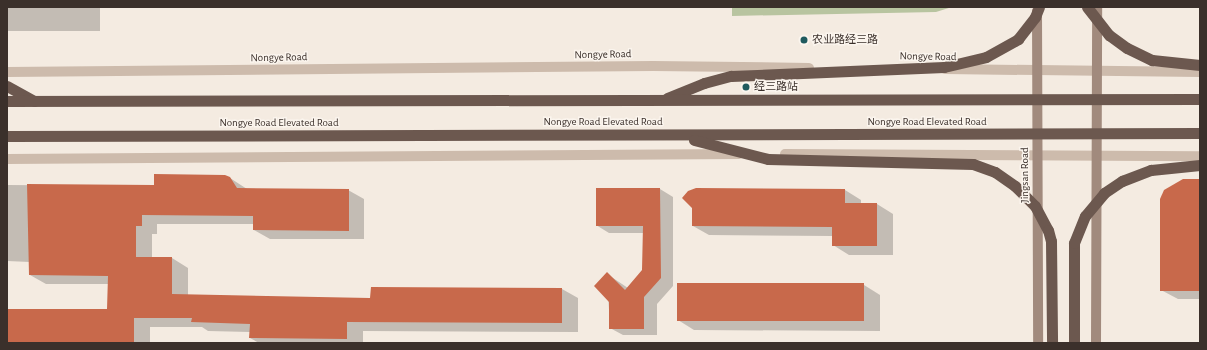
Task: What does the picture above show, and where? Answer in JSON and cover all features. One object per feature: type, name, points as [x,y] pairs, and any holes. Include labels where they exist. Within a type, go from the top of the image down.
[{"type":"highway","points":[[661,101],[704,84],[731,76],[944,67],[986,57],[1018,38],[1035,17],[1038,7]]},
{"type":"highway","points":[[1087,7],[1109,35],[1127,48],[1152,60],[1200,65]]},
{"type":"highway","points":[[7,86],[35,101]]},
{"type":"highway","name":"Nongye Road Elevated Road","points":[[7,101],[1200,99]]},
{"type":"highway","name":"Nongye Road Elevated Road","points":[[7,136],[1200,133]]},
{"type":"highway","points":[[678,135],[768,159],[974,164],[995,172],[1015,186],[1035,206],[1048,230],[1051,241],[1052,343]]},
{"type":"highway","points":[[1074,343],[1074,243],[1086,216],[1104,193],[1122,180],[1151,170],[1200,166]]},
{"type":"main road","name":"Jingsan Road","points":[[1038,7],[1038,343]]},
{"type":"main road","points":[[1096,343],[1097,7]]},
{"type":"street","name":"Nongye Road","points":[[7,72],[653,66],[1200,72]]},
{"type":"street","points":[[7,159],[653,154],[1200,156]]},
{"type":"green space","points":[[732,7],[952,7],[936,12],[732,16]]},
{"type":"building","points":[[154,174],[225,175],[230,177],[237,188],[349,189],[349,231],[253,230],[253,216],[142,215],[142,226],[136,226],[136,257],[172,257],[172,294],[370,298],[371,287],[562,288],[562,323],[347,322],[347,339],[249,338],[250,324],[191,322],[192,318],[134,318],[134,343],[7,343],[7,309],[107,309],[108,276],[29,275],[27,184],[154,185]]},
{"type":"building","points":[[1183,179],[1200,179],[1200,291],[1160,291],[1160,199],[1164,190]]},
{"type":"building","points":[[596,188],[660,188],[661,278],[644,297],[644,329],[609,329],[609,302],[594,286],[607,272],[625,290],[642,270],[643,226],[596,226]]},
{"type":"building","points":[[696,188],[845,189],[845,203],[877,203],[877,246],[832,246],[832,227],[692,226],[692,208],[682,198],[688,191]]},
{"type":"building","points":[[677,283],[864,283],[864,321],[677,321]]},
{"type":"place","name":"农业路经三路","points":[[804,40]]},
{"type":"place","name":"经三路站","points":[[746,87]]}]
